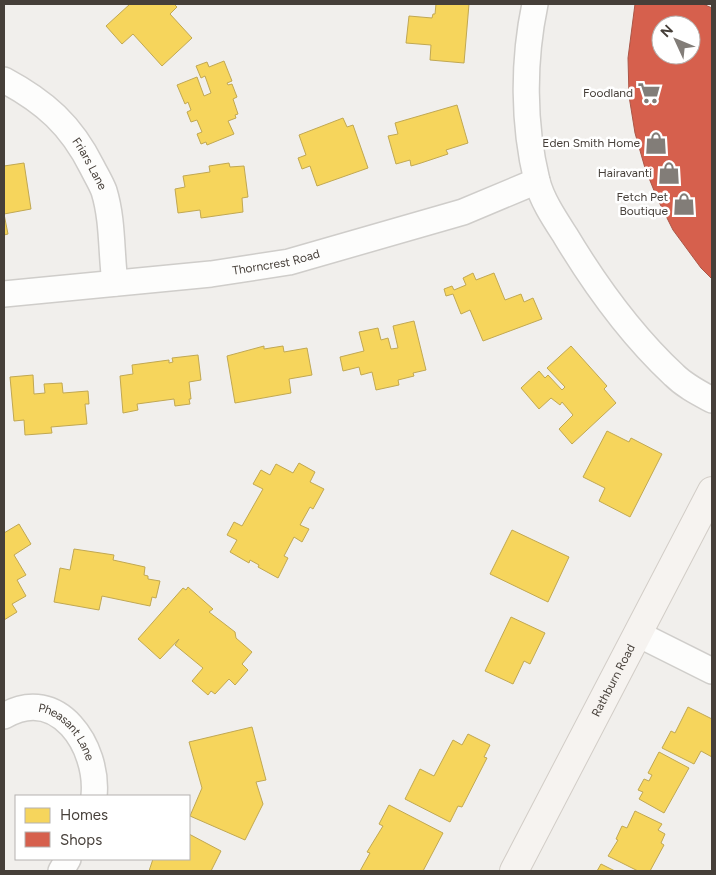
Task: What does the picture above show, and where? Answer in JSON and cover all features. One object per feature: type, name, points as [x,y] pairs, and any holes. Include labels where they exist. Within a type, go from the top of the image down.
[{"type":"street","points":[[534,4],[525,84],[537,181],[547,205],[585,267],[611,303],[652,353],[675,377],[712,400]]},
{"type":"street","name":"Friars Lane","points":[[4,80],[32,96],[58,117],[90,162],[104,191],[115,283]]},
{"type":"street","name":"Thorncrest Road","points":[[4,294],[210,274],[289,262],[463,212],[537,181]]},
{"type":"street","name":"Rathburn Road","points":[[514,871],[712,491]]},
{"type":"street","points":[[638,634],[712,671]]},
{"type":"street","name":"Pheasant Lane","points":[[4,716],[19,709],[35,708],[50,711],[70,724],[87,750],[94,774],[94,795]]},
{"type":"street","points":[[61,871],[67,860]]},
{"type":"building: Homes","points":[[130,4],[174,4],[177,7],[170,14],[192,38],[162,66],[133,34],[122,44],[106,26]]},
{"type":"building: Homes","points":[[436,4],[469,4],[464,63],[430,60],[431,45],[406,43],[409,16],[432,18],[433,14],[435,14]]},
{"type":"building: Homes","points":[[224,61],[232,81],[227,83],[228,85],[232,84],[237,97],[233,99],[238,114],[235,115],[236,118],[228,121],[234,134],[207,145],[206,142],[201,144],[197,134],[202,132],[197,120],[191,122],[187,112],[191,110],[188,102],[185,104],[177,85],[197,77],[204,96],[211,93],[205,76],[201,78],[196,66],[207,62],[209,67]]},
{"type":"building: Homes","points":[[457,105],[468,143],[446,150],[448,154],[411,166],[410,160],[396,164],[388,136],[398,134],[395,123]]},
{"type":"building: Homes","points":[[343,118],[347,127],[353,125],[368,168],[317,186],[310,166],[302,169],[298,158],[306,155],[299,135]]},
{"type":"building: Homes","points":[[24,163],[31,209],[4,214],[4,166]]},
{"type":"building: Homes","points":[[229,163],[230,167],[244,166],[248,197],[242,198],[243,212],[201,218],[200,210],[178,213],[175,189],[185,187],[183,176],[210,172],[209,166]]},
{"type":"building: Homes","points":[[4,214],[8,234],[4,235]]},
{"type":"building: Homes","points":[[473,273],[476,280],[494,273],[505,300],[521,294],[524,302],[533,298],[542,319],[483,341],[470,310],[461,314],[453,294],[446,296],[444,289],[452,286],[454,290],[466,285],[463,278]]},
{"type":"building: Homes","points":[[414,321],[426,370],[413,373],[414,376],[398,380],[399,385],[376,390],[372,372],[361,375],[359,367],[343,371],[340,357],[364,351],[359,332],[378,328],[381,340],[388,338],[391,349],[398,348],[393,326]]},
{"type":"building: Homes","points":[[264,346],[264,349],[283,346],[284,352],[307,348],[312,375],[289,379],[291,393],[235,403],[227,356]]},
{"type":"building: Homes","points":[[571,346],[607,386],[604,389],[616,403],[572,444],[559,429],[573,415],[562,402],[560,405],[551,398],[539,409],[521,388],[539,371],[545,378],[548,375],[562,390],[565,387],[547,368]]},
{"type":"building: Homes","points":[[198,355],[201,380],[189,382],[190,404],[175,406],[174,399],[137,404],[138,410],[123,413],[120,376],[133,374],[132,365],[169,360],[169,363],[173,362],[172,358]]},
{"type":"building: Homes","points":[[33,375],[34,394],[45,393],[44,384],[62,383],[63,393],[88,391],[89,404],[85,404],[87,424],[51,427],[52,433],[25,435],[24,420],[14,421],[10,377]]},
{"type":"building: Homes","points":[[607,431],[629,442],[631,438],[662,454],[630,517],[599,501],[605,488],[583,477]]},
{"type":"building: Homes","points":[[299,463],[315,472],[310,482],[324,489],[313,509],[310,507],[300,525],[309,529],[302,542],[294,537],[284,556],[288,558],[278,578],[258,567],[259,565],[250,560],[249,563],[230,552],[237,540],[227,535],[234,522],[242,526],[263,489],[253,484],[261,470],[270,475],[276,464],[293,473]]},
{"type":"building: Homes","points":[[19,524],[31,544],[14,555],[26,575],[17,580],[26,596],[12,604],[17,612],[4,620],[4,533]]},
{"type":"building: Homes","points":[[512,530],[569,557],[548,602],[490,574]]},
{"type":"building: Homes","points":[[74,549],[114,555],[113,560],[145,567],[144,575],[148,576],[148,579],[160,581],[156,598],[152,597],[150,606],[102,596],[99,610],[54,602],[60,568],[70,570]]},
{"type":"building: Homes","points":[[188,587],[213,609],[209,612],[235,632],[236,638],[252,652],[242,664],[248,670],[235,685],[229,679],[215,694],[211,691],[208,695],[192,681],[203,668],[175,645],[179,639],[160,659],[138,639],[183,588],[186,590]]},
{"type":"building: Homes","points":[[511,617],[545,633],[530,664],[524,661],[513,684],[485,671]]},
{"type":"building: Homes","points":[[688,707],[712,719],[712,757],[701,751],[694,764],[662,748],[671,731],[675,733]]},
{"type":"building: Homes","points":[[252,727],[266,780],[256,782],[263,804],[245,840],[190,816],[202,788],[189,742]]},
{"type":"building: Homes","points":[[468,734],[490,745],[484,757],[487,758],[462,807],[458,806],[450,822],[405,799],[420,769],[434,776],[453,740],[462,745]]},
{"type":"building: Homes","points":[[659,752],[689,768],[664,813],[639,799],[643,792],[638,790],[644,779],[649,781],[652,775],[648,773]]},
{"type":"building: Homes","points":[[389,805],[443,833],[423,871],[360,871],[370,853],[367,852],[383,826],[379,824]]},
{"type":"building: Homes","points":[[635,811],[662,824],[658,830],[665,834],[661,843],[664,845],[650,871],[638,871],[608,856],[618,840],[616,839],[622,826],[627,828]]},
{"type":"building: Homes","points":[[190,835],[221,851],[211,871],[149,871],[153,860],[190,860]]},
{"type":"building: Homes","points":[[601,864],[615,871],[597,871]]},
{"type":"building: Shops","points":[[635,4],[703,4],[712,8],[712,279],[701,268],[673,230],[657,198],[645,168],[635,133],[629,96],[628,58]]},
{"type":"place","name":"Foodland","points":[[649,93]]},
{"type":"place","name":"Eden Smith Home","points":[[656,143]]},
{"type":"place","name":"Hairavanti","points":[[669,173]]},
{"type":"place","name":"Fetch Pet Boutique","points":[[684,204]]}]
